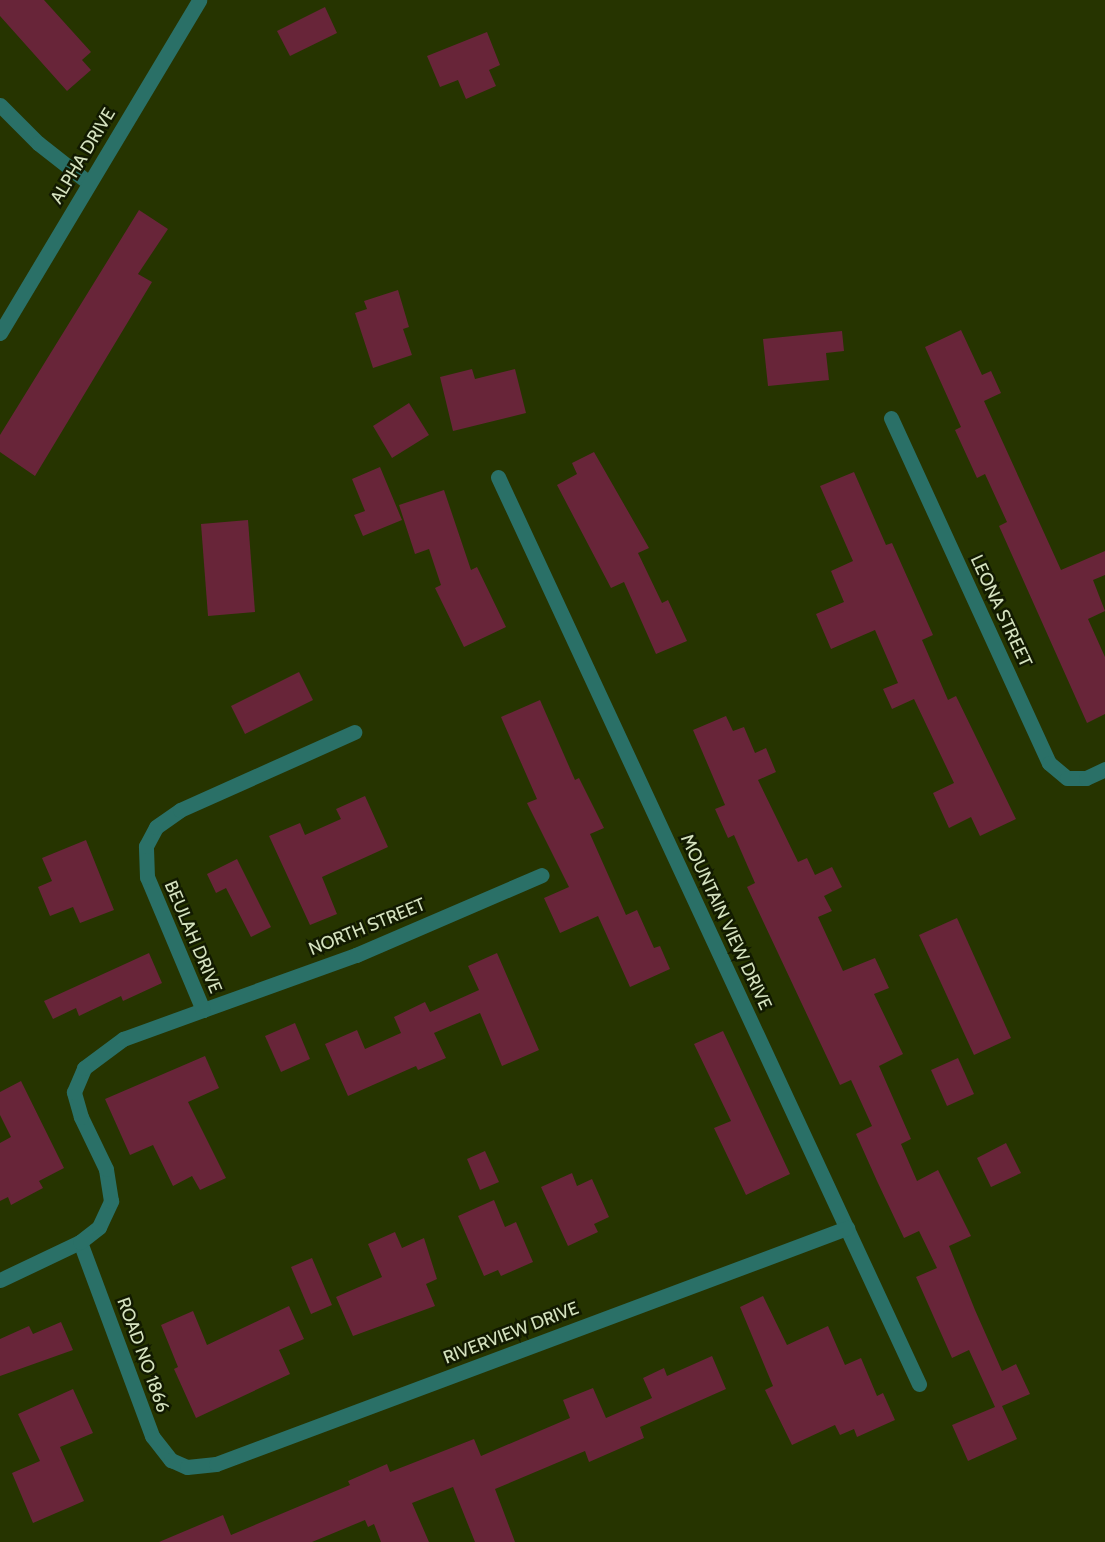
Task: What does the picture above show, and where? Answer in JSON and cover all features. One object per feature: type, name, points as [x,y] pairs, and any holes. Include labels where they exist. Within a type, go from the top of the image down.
[{"type":"street","name":"ALPHA DRIVE","points":[[0,333],[199,0]]},
{"type":"street","points":[[0,105],[38,143],[89,183]]},
{"type":"street","name":"LEONA STREET","points":[[891,418],[1049,763],[1067,778],[1086,778],[1105,769]]},
{"type":"street","name":"MOUNTAIN VIEW DRIVE","points":[[498,477],[919,1384]]},
{"type":"street","name":"BEULAH DRIVE","points":[[0,1280],[80,1242],[99,1227],[111,1201],[106,1169],[81,1117],[74,1092],[84,1068],[123,1039],[203,1010],[147,877],[146,846],[156,827],[180,810],[354,732]]},
{"type":"street","name":"NORTH STREET","points":[[203,1010],[356,955],[542,875]]},
{"type":"street","name":"RIVERVIEW DRIVE","points":[[187,1467],[216,1464],[847,1228]]},
{"type":"street","name":"ROAD NO 1866","points":[[80,1242],[152,1436],[171,1460],[187,1467]]},
{"type":"building","points":[[0,0],[44,0],[91,52],[82,60],[91,70],[67,91],[0,16]]},
{"type":"building","points":[[325,7],[337,33],[290,56],[277,31]]},
{"type":"building","points":[[487,32],[500,65],[489,70],[496,86],[466,99],[458,80],[440,87],[427,56]]},
{"type":"building","points":[[139,210],[168,229],[138,274],[152,282],[35,476],[0,452],[0,435]]},
{"type":"building","points":[[398,290],[409,327],[403,329],[412,355],[373,368],[355,313],[367,309],[364,301]]},
{"type":"building","points":[[961,330],[982,375],[991,371],[1001,393],[984,401],[1061,570],[1105,551],[1105,575],[1093,580],[1105,611],[1088,619],[1105,657],[1105,714],[1087,723],[999,526],[1007,522],[985,474],[977,478],[955,430],[961,427],[925,347]]},
{"type":"building","points":[[842,331],[844,351],[826,353],[829,380],[768,386],[763,339]]},
{"type":"building","points":[[472,369],[475,379],[515,369],[526,413],[453,431],[440,377]]},
{"type":"building","points":[[409,403],[429,435],[392,458],[373,426]]},
{"type":"building","points":[[594,452],[649,548],[638,553],[662,603],[668,600],[687,641],[656,654],[624,582],[611,588],[557,485],[577,474],[572,463]]},
{"type":"building","points":[[380,467],[402,520],[363,536],[354,515],[365,511],[352,479]]},
{"type":"building","points":[[854,472],[886,545],[892,543],[933,635],[922,640],[948,700],[956,696],[1016,819],[980,836],[971,817],[949,828],[933,793],[954,783],[914,699],[892,709],[883,689],[898,683],[875,630],[831,649],[816,614],[844,602],[831,571],[853,561],[820,486]]},
{"type":"building","points":[[444,490],[471,570],[477,567],[506,627],[464,647],[435,588],[441,585],[429,549],[415,554],[399,505]]},
{"type":"building","points":[[248,520],[255,612],[208,616],[201,524]]},
{"type":"building","points":[[299,672],[313,700],[245,734],[231,706]]},
{"type":"building","points":[[540,700],[575,780],[579,778],[604,828],[590,834],[626,915],[637,910],[654,948],[660,946],[670,969],[630,987],[598,916],[560,933],[544,898],[569,887],[527,803],[537,799],[501,717]]},
{"type":"building","points":[[726,716],[733,731],[744,727],[755,753],[766,748],[776,772],[758,780],[798,862],[807,858],[815,875],[832,867],[842,887],[824,896],[832,911],[818,917],[843,971],[875,958],[889,988],[874,994],[903,1054],[879,1066],[911,1139],[901,1144],[917,1181],[938,1170],[971,1236],[949,1246],[975,1310],[1002,1371],[1016,1364],[1030,1394],[1002,1406],[1017,1439],[968,1461],[952,1425],[995,1407],[969,1350],[952,1358],[916,1277],[937,1268],[919,1231],[904,1238],[856,1134],[872,1126],[851,1080],[840,1085],[747,887],[755,883],[734,835],[728,838],[715,809],[725,805],[693,730]]},
{"type":"building","points":[[365,796],[388,847],[322,877],[337,914],[310,925],[269,836],[300,823],[305,835],[341,819],[336,809]]},
{"type":"building","points":[[86,840],[114,910],[80,923],[73,907],[50,916],[38,887],[52,881],[42,858]]},
{"type":"building","points":[[237,859],[271,927],[251,937],[226,888],[216,893],[207,874]]},
{"type":"building","points":[[957,918],[1011,1038],[974,1055],[919,935]]},
{"type":"building","points":[[149,953],[162,983],[123,1001],[121,996],[79,1016],[76,1008],[53,1019],[44,1001]]},
{"type":"building","points":[[497,953],[539,1050],[502,1066],[480,1013],[434,1033],[446,1058],[418,1070],[416,1066],[348,1096],[325,1044],[357,1030],[365,1049],[401,1033],[394,1017],[425,1002],[430,1012],[479,990],[468,966]]},
{"type":"building","points":[[295,1023],[310,1059],[281,1072],[265,1036]]},
{"type":"building","points":[[723,1031],[790,1174],[746,1195],[714,1128],[731,1121],[694,1044]]},
{"type":"building","points":[[205,1056],[219,1088],[188,1102],[226,1178],[200,1190],[192,1176],[173,1186],[153,1145],[130,1155],[105,1099]]},
{"type":"building","points":[[958,1058],[974,1094],[947,1106],[931,1070]]},
{"type":"building","points":[[21,1081],[64,1168],[39,1181],[43,1188],[11,1205],[8,1197],[0,1201],[0,1143],[11,1137],[0,1115],[0,1092]]},
{"type":"building","points":[[1006,1143],[1021,1173],[991,1187],[977,1158]]},
{"type":"building","points":[[485,1151],[499,1182],[480,1190],[467,1159]]},
{"type":"building","points":[[572,1173],[577,1186],[592,1179],[609,1217],[594,1224],[598,1232],[568,1246],[541,1187]]},
{"type":"building","points":[[494,1200],[505,1227],[516,1222],[533,1262],[501,1276],[498,1270],[484,1276],[458,1216]]},
{"type":"building","points":[[395,1232],[402,1248],[424,1238],[437,1279],[426,1284],[435,1306],[353,1336],[336,1297],[382,1277],[368,1244]]},
{"type":"building","points":[[312,1258],[332,1305],[311,1314],[291,1267]]},
{"type":"building","points":[[763,1296],[787,1345],[828,1326],[845,1365],[861,1358],[877,1396],[883,1393],[895,1420],[857,1437],[854,1429],[840,1435],[835,1425],[792,1445],[765,1390],[773,1386],[740,1307]]},
{"type":"building","points":[[289,1306],[304,1339],[279,1350],[290,1374],[196,1418],[174,1369],[178,1367],[161,1325],[193,1311],[207,1345]]},
{"type":"building","points":[[61,1322],[73,1350],[0,1376],[0,1339],[29,1326],[33,1334]]},
{"type":"building","points":[[712,1356],[726,1389],[640,1427],[644,1438],[589,1462],[585,1451],[495,1489],[515,1542],[475,1542],[453,1487],[412,1503],[429,1542],[381,1542],[374,1524],[368,1527],[365,1520],[312,1542],[159,1542],[223,1515],[231,1535],[350,1485],[348,1481],[387,1464],[390,1472],[474,1439],[481,1456],[570,1418],[563,1400],[593,1388],[606,1418],[652,1398],[643,1378],[664,1368],[667,1376]]},
{"type":"building","points":[[73,1389],[93,1433],[60,1447],[84,1501],[33,1523],[12,1473],[40,1461],[18,1414]]}]
